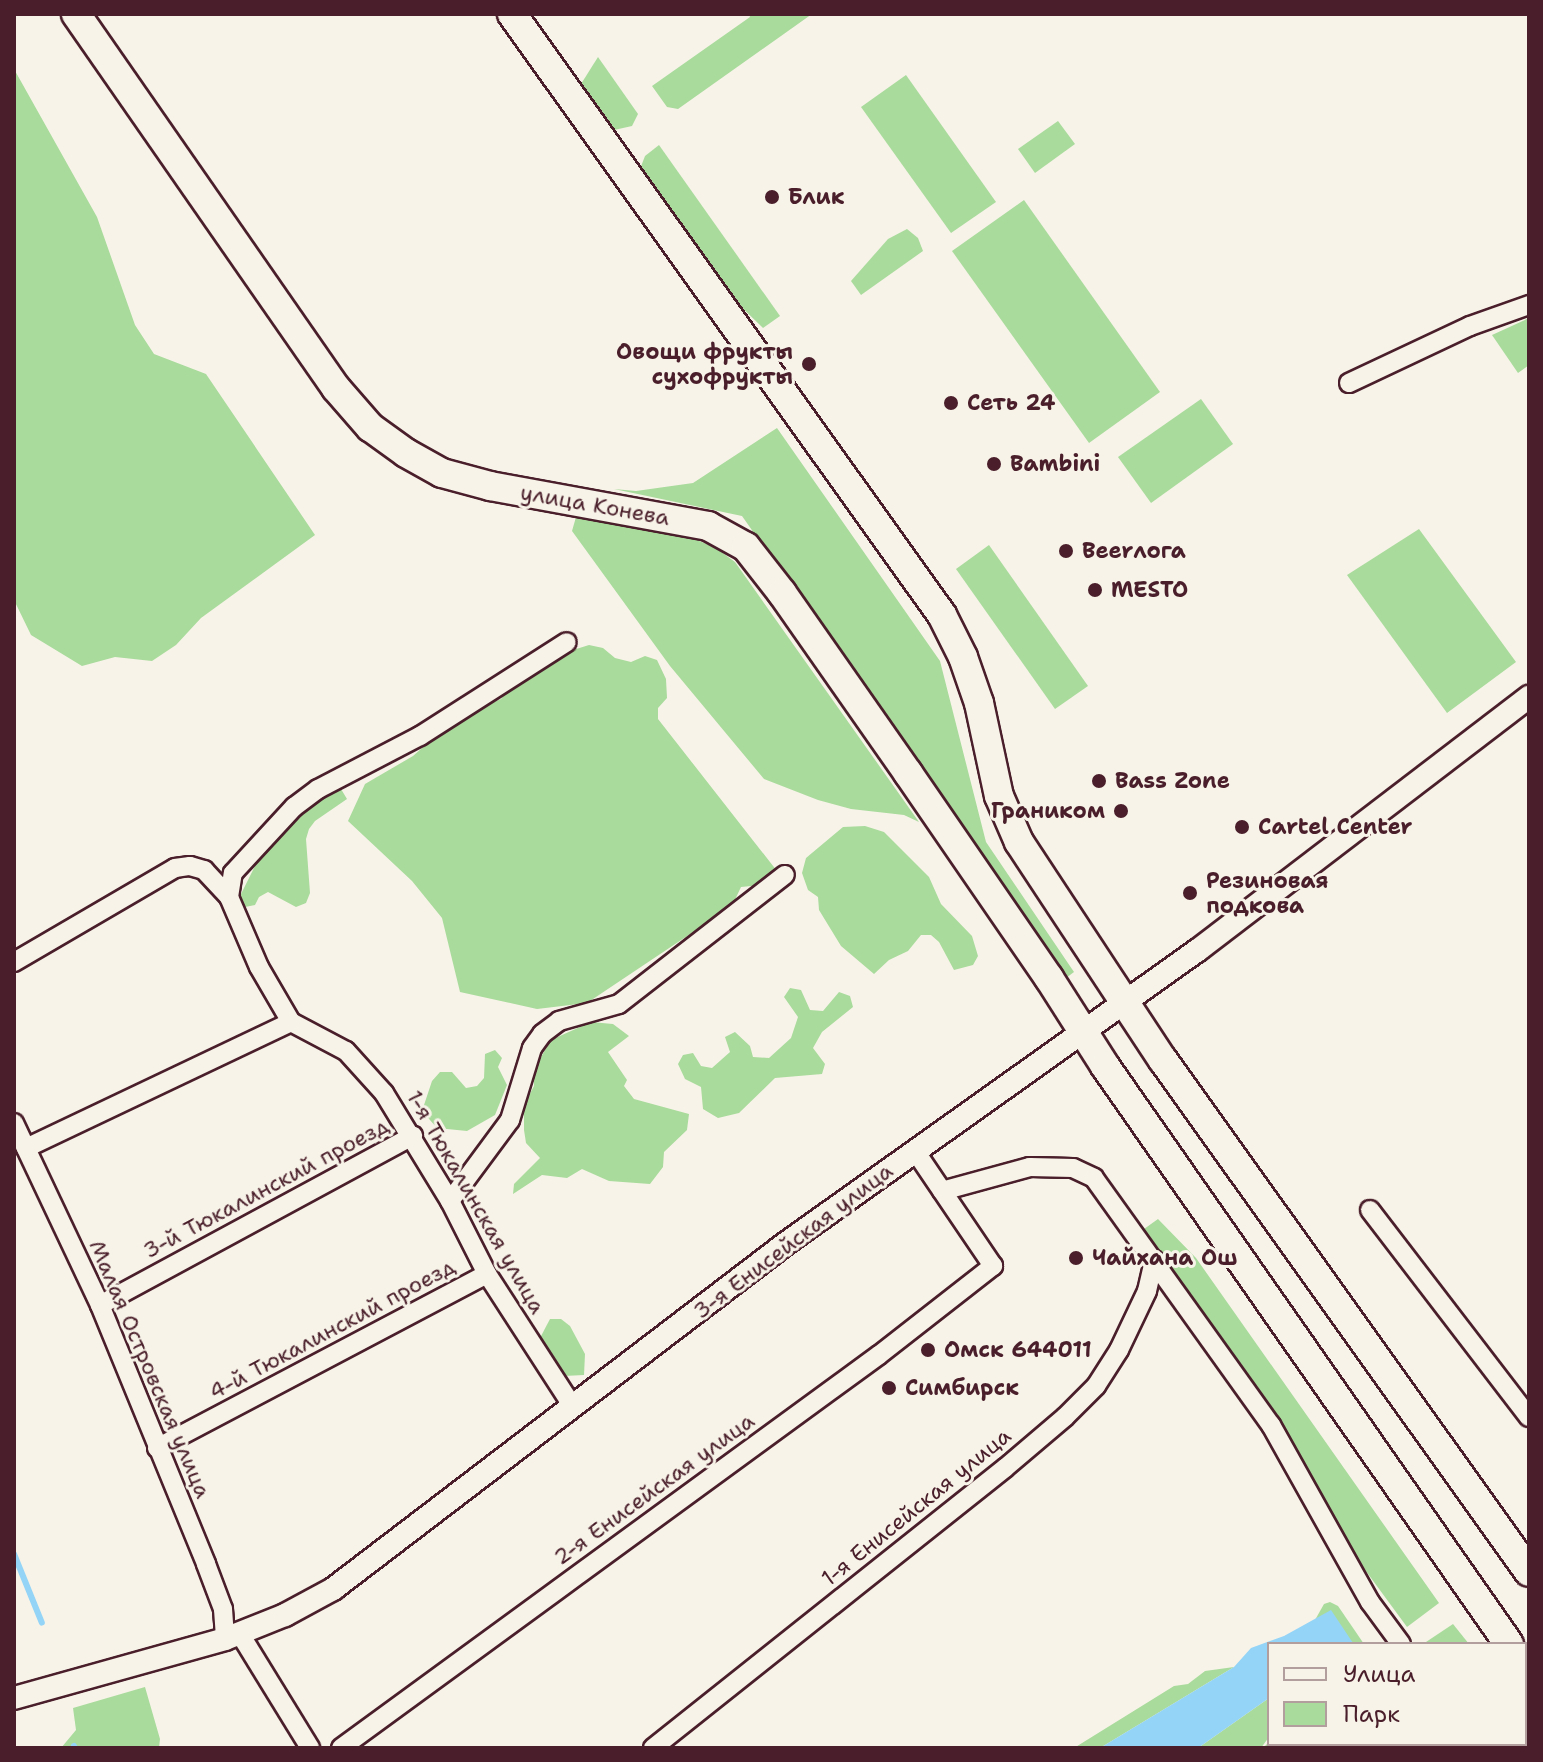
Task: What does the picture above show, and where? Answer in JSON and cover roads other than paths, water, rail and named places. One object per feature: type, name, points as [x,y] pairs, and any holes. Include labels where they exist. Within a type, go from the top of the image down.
[{"type":"main road","name":"улица Конева","points":[[76,14],[336,388],[370,427],[406,453],[442,473],[490,486],[708,526],[746,547],[900,761],[1083,1032],[1508,1642]]},
{"type":"main road","points":[[512,14],[942,615],[963,657],[979,703],[999,796],[1019,842],[1125,1002],[1529,1572]]},
{"type":"street","points":[[1349,383],[1470,326],[1529,305]]},
{"type":"street","points":[[229,897],[233,873],[294,807],[318,789],[420,736],[567,642]]},
{"type":"street","name":"3-я Енисейская улица","points":[[14,1698],[233,1636],[285,1615],[333,1589],[773,1254],[1125,1002],[1529,697]]},
{"type":"street","points":[[14,962],[175,868],[190,866],[204,870],[229,897],[252,954],[291,1022],[26,1148]]},
{"type":"street","points":[[450,1201],[510,1120],[532,1048],[542,1034],[559,1021],[619,1004],[785,875]]},
{"type":"street","name":"1-я Тюкалинская улица","points":[[291,1022],[337,1045],[365,1069],[413,1136],[487,1274],[573,1407]]},
{"type":"street","name":"Малая Островская улица","points":[[14,1123],[100,1305],[233,1636],[310,1748]]},
{"type":"street","name":"3-й Тюкалинский проезд","points":[[100,1305],[413,1136]]},
{"type":"street","points":[[915,1151],[942,1191],[1030,1167],[1073,1168],[1094,1178],[1109,1194],[1271,1425],[1370,1602],[1400,1642]]},
{"type":"street","name":"2-я Енисейская улица","points":[[341,1748],[879,1355],[993,1266],[942,1191]]},
{"type":"street","points":[[1370,1210],[1529,1417]]},
{"type":"street","name":"1-я Енисейская улица","points":[[653,1748],[1065,1417],[1096,1386],[1119,1350],[1147,1291],[1154,1260]]},
{"type":"street","name":"4-й Тюкалинский проезд","points":[[157,1448],[487,1274]]},
{"type":"water","points":[[1331,1610],[1352,1642],[1268,1642]]},
{"type":"water","points":[[1267,1642],[1267,1699],[1198,1748],[1100,1748],[1234,1667],[1251,1648]]},
{"type":"waterway","points":[[14,1554],[42,1623]]},
{"type":"place","name":"Блик","points":[[772,197]]},
{"type":"place","name":"Овощи фрукты сухофрукты","points":[[809,364]]},
{"type":"place","name":"Сеть 24","points":[[951,403]]},
{"type":"place","name":"Bambini","points":[[994,464]]},
{"type":"place","name":"Beerлога","points":[[1066,551]]},
{"type":"place","name":"MESTO","points":[[1095,590]]},
{"type":"place","name":"Bass Zone","points":[[1099,781]]},
{"type":"place","name":"Граником","points":[[1121,811]]},
{"type":"place","name":"Cartel Center","points":[[1242,827]]},
{"type":"place","name":"Резиновая подкова","points":[[1190,893]]},
{"type":"place","name":"Чайхана Ош","points":[[1076,1258]]},
{"type":"place","name":"Омск 644011","points":[[928,1350]]},
{"type":"place","name":"Симбирск","points":[[889,1388]]}]
